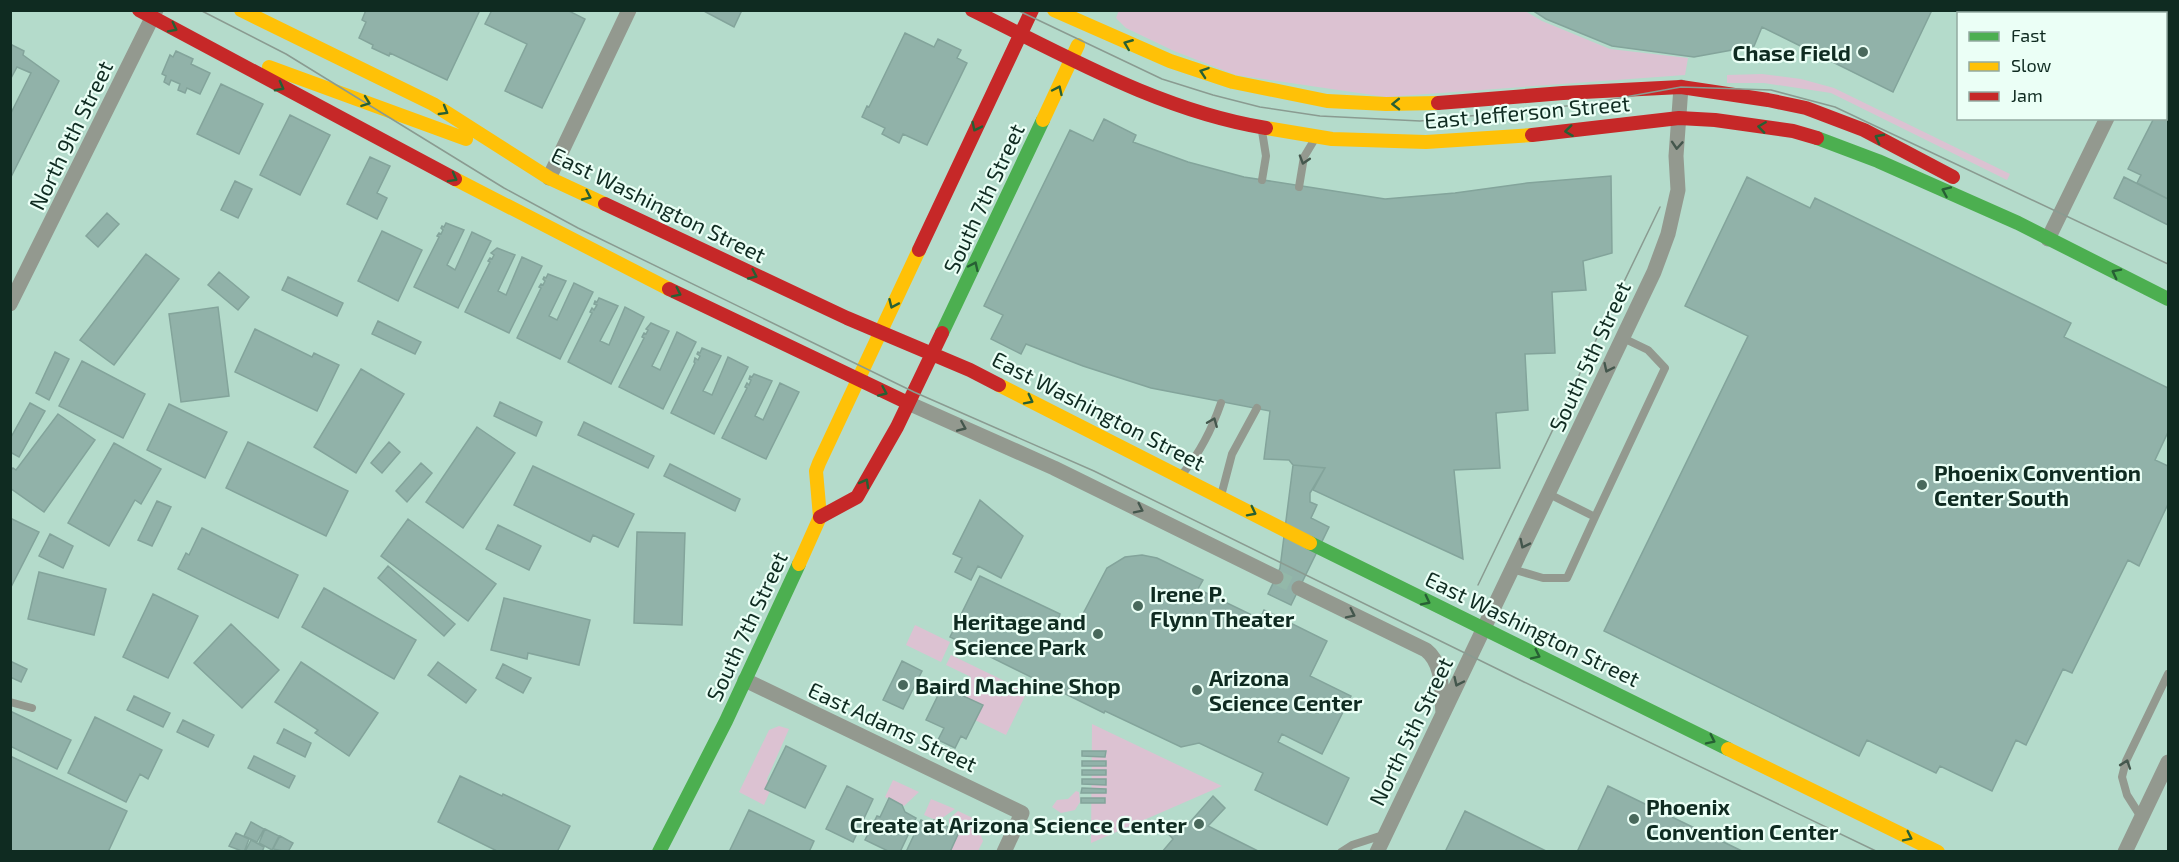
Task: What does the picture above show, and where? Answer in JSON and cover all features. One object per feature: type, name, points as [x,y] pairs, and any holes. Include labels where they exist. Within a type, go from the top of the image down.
[{"type":"main road","name":"East Washington Street","points":[[240,10],[433,104],[468,124],[549,178],[880,333],[970,370],[1484,629],[1938,852]]},
{"type":"main road","name":"East Jefferson Street","points":[[972,10],[1166,102],[1261,128],[1332,140],[1426,142],[1517,137],[1678,118],[1715,120],[1793,131],[1830,142],[1878,161],[2018,223],[2169,299]]},
{"type":"main road","name":"South 7th Street","points":[[659,852],[726,721],[820,517],[816,471],[1032,10]]},
{"type":"main road","name":"East Jefferson Street","points":[[1054,10],[1170,60],[1233,82],[1327,101],[1386,104],[1454,103],[1563,93],[1681,87],[1806,108],[1855,126],[1955,178],[2018,223]]},
{"type":"main road","name":"South 7th Street","points":[[820,517],[857,497],[908,403],[1072,59],[1093,10]]},
{"type":"main road","points":[[149,13],[269,81],[541,224],[645,277],[908,403]]},
{"type":"main road","points":[[193,38],[468,139],[549,178]]},
{"type":"street","points":[[549,178],[629,10]]},
{"type":"street","name":"North 9th Street","points":[[10,304],[149,13]]},
{"type":"street","name":"South 5th Street","points":[[1484,629],[1654,272],[1675,210],[1681,87]]},
{"type":"street","points":[[2048,239],[2105,120]]},
{"type":"street","points":[[908,403],[1054,468],[1276,577]]},
{"type":"street","points":[[1299,588],[1426,650],[1435,657],[1439,668],[1443,713]]},
{"type":"street","name":"North 5th Street","points":[[1377,852],[1484,629]]},
{"type":"street","name":"East Adams Street","points":[[745,680],[1022,813],[1004,852]]},
{"type":"street","points":[[2125,852],[2169,762]]},
{"type":"lane","points":[[1261,128],[1266,156],[1263,180]]},
{"type":"lane","points":[[1299,187],[1304,157],[1309,146],[1318,137]]},
{"type":"lane","points":[[1512,569],[1543,578],[1567,579],[1665,368],[1648,350],[1623,338]]},
{"type":"lane","points":[[1181,476],[1201,448],[1221,403]]},
{"type":"lane","points":[[1221,496],[1232,454],[1257,408]]},
{"type":"lane","points":[[1549,494],[1595,517]]},
{"type":"lane","points":[[2141,817],[2127,795],[2122,777],[2126,761],[2169,674]]},
{"type":"lane","points":[[10,702],[32,708]]},
{"type":"lane","points":[[1341,852],[1352,845],[1385,834]]},
{"type":"shaded area","points":[[1119,10],[1525,11],[1542,21],[1610,49],[1688,58],[1685,75],[1386,97],[1236,75],[1174,51],[1126,28],[1116,18]]},
{"type":"shaded area","points":[[1762,74],[1801,79],[1834,88],[2010,174],[2007,180],[1831,93],[1764,83],[1727,83],[1727,75]]},
{"type":"shaded area","points":[[915,625],[950,642],[941,662],[906,645]]},
{"type":"shaded area","points":[[951,655],[1027,692],[1006,735],[975,720],[983,705],[963,696],[971,677],[946,665]]},
{"type":"shaded area","points":[[1092,724],[1222,786],[1091,843]]},
{"type":"shaded area","points":[[779,726],[789,729],[767,779],[765,789],[770,791],[764,805],[739,792],[769,730]]},
{"type":"shaded area","points":[[893,780],[919,792],[904,806],[885,797]]},
{"type":"shaded area","points":[[1076,791],[1079,792],[1080,802],[1075,810],[1061,813],[1052,807],[1057,800],[1068,799]]},
{"type":"shaded area","points":[[931,799],[955,809],[938,821],[924,815]]},
{"type":"shaded area","points":[[958,811],[975,819],[983,841],[978,851],[950,851],[959,833],[949,827],[949,819]]},
{"type":"building","points":[[366,10],[480,10],[447,80],[390,53],[389,56],[372,48],[373,45],[359,38],[366,22],[362,20]]},
{"type":"building","points":[[492,10],[567,10],[585,19],[542,108],[505,91],[527,44],[485,24]]},
{"type":"building","points":[[702,10],[742,10],[734,27]]},
{"type":"building","name":"Chase Field","points":[[1532,10],[1932,10],[1893,92],[1762,27],[1754,46],[1694,57],[1612,46],[1546,19]]},
{"type":"building","points":[[1976,10],[2046,10],[2046,12],[1975,12]]},
{"type":"building","points":[[2049,10],[2112,10],[2112,12],[2048,12]]},
{"type":"building","points":[[905,33],[934,47],[938,39],[961,50],[957,58],[967,63],[927,145],[903,134],[899,143],[882,134],[885,128],[862,117]]},
{"type":"building","points":[[10,44],[24,51],[23,55],[59,81],[10,179],[10,115],[31,73],[17,67],[10,80]]},
{"type":"building","points":[[176,51],[193,59],[191,64],[210,73],[200,94],[187,88],[185,93],[178,90],[180,84],[171,80],[169,85],[164,82],[166,76],[162,74],[170,55],[173,57]]},
{"type":"building","points":[[221,84],[263,104],[239,154],[197,134]]},
{"type":"building","points":[[2168,88],[2168,199],[2137,183],[2141,175],[2128,169],[2153,120],[2167,120]]},
{"type":"building","points":[[290,115],[330,135],[300,195],[260,175]]},
{"type":"building","points":[[1104,119],[1136,135],[1133,142],[1188,162],[1244,177],[1385,199],[1611,176],[1612,253],[1583,261],[1586,290],[1552,292],[1555,353],[1525,354],[1528,410],[1496,413],[1500,468],[1454,470],[1463,559],[1313,490],[1325,468],[1293,465],[1289,460],[1264,459],[1270,411],[1151,388],[1083,366],[1026,344],[1021,354],[991,339],[1003,315],[984,306],[1070,130],[1093,141]]},
{"type":"building","points":[[370,157],[390,166],[377,193],[387,198],[377,219],[347,204]]},
{"type":"building","name":"Phoenix Convention Center South","points":[[1747,177],[1810,208],[1815,198],[2071,323],[2064,337],[2168,388],[2168,432],[2155,460],[2168,466],[2168,504],[2139,566],[2128,560],[2072,673],[2063,669],[2026,745],[2016,740],[1992,791],[1940,766],[1936,773],[1867,740],[1859,756],[1604,631],[1748,336],[1685,306]]},
{"type":"building","points":[[2124,177],[2168,199],[2168,225],[2114,198]]},
{"type":"building","points":[[235,181],[252,189],[238,218],[221,210]]},
{"type":"building","points":[[107,213],[119,224],[98,247],[86,236]]},
{"type":"building","points":[[446,223],[464,230],[447,265],[455,270],[472,232],[491,241],[458,308],[414,287],[439,237],[437,236],[443,230],[442,226],[444,227]]},
{"type":"building","points":[[382,231],[422,250],[398,301],[358,281]]},
{"type":"building","points":[[497,248],[515,255],[498,291],[506,295],[522,257],[542,266],[509,333],[465,312],[490,262],[488,261],[494,255],[491,253]]},
{"type":"building","points":[[146,254],[179,279],[114,365],[80,340]]},
{"type":"building","points":[[219,272],[249,297],[238,310],[208,285]]},
{"type":"building","points":[[548,274],[566,281],[549,316],[557,320],[574,283],[593,292],[560,359],[517,338],[541,288],[539,287],[543,285],[545,281],[543,279]]},
{"type":"building","points":[[288,277],[343,303],[337,316],[282,290]]},
{"type":"building","points":[[599,298],[618,306],[600,341],[609,345],[625,307],[644,317],[611,384],[568,362],[592,313],[590,312],[592,308],[594,310],[597,305],[594,304],[595,301],[597,302]]},
{"type":"building","points":[[218,307],[229,396],[181,402],[169,314]]},
{"type":"building","points":[[378,321],[421,342],[415,354],[372,334]]},
{"type":"building","points":[[651,323],[669,331],[652,366],[660,370],[677,332],[696,342],[663,409],[619,387]]},
{"type":"building","points":[[255,329],[312,357],[314,353],[339,365],[317,411],[235,372]]},
{"type":"building","points":[[702,348],[721,356],[703,391],[712,395],[728,357],[748,367],[714,434],[671,413],[695,363],[695,358],[698,360],[700,356],[697,354]]},
{"type":"building","points":[[55,352],[69,359],[49,400],[36,393]]},
{"type":"building","points":[[82,361],[145,394],[123,438],[59,406]]},
{"type":"building","points":[[361,369],[404,394],[356,473],[314,447]]},
{"type":"building","points":[[754,374],[772,381],[755,416],[763,420],[780,383],[799,392],[766,459],[722,438],[747,388],[745,387],[747,383],[749,385],[750,376]]},
{"type":"building","points":[[500,402],[542,422],[536,436],[494,416]]},
{"type":"building","points":[[30,403],[45,411],[19,457],[10,452],[10,439]]},
{"type":"building","points":[[169,404],[227,432],[205,478],[147,450]]},
{"type":"building","points":[[58,414],[95,440],[44,512],[10,488],[10,471],[13,468],[16,470]]},
{"type":"building","points":[[584,422],[654,456],[648,468],[578,435]]},
{"type":"building","points":[[477,427],[515,453],[463,528],[426,502]]},
{"type":"building","points":[[248,442],[348,491],[326,536],[226,488]]},
{"type":"building","points":[[389,442],[400,452],[382,473],[371,463]]},
{"type":"building","points":[[114,443],[161,469],[141,504],[135,500],[109,546],[68,523]]},
{"type":"building","points":[[421,463],[432,473],[407,502],[396,491]]},
{"type":"building","points":[[670,464],[740,499],[735,511],[664,476]]},
{"type":"building","points":[[1293,465],[1325,468],[1310,493],[1310,502],[1317,505],[1311,518],[1329,527],[1291,605],[1268,594],[1280,568]]},
{"type":"building","points":[[533,466],[634,514],[618,547],[593,535],[590,542],[514,505]]},
{"type":"building","points":[[980,500],[1023,536],[1001,578],[978,566],[971,580],[955,572],[962,558],[953,554]]},
{"type":"building","points":[[157,501],[171,507],[152,546],[138,540]]},
{"type":"building","points":[[10,518],[39,532],[10,589]]},
{"type":"building","points":[[408,519],[496,584],[468,621],[381,556]]},
{"type":"building","points":[[498,525],[541,546],[529,570],[486,549]]},
{"type":"building","points":[[202,528],[298,575],[278,618],[178,569],[186,553],[189,555]]},
{"type":"building","points":[[637,532],[685,533],[682,625],[634,623]]},
{"type":"building","points":[[50,534],[73,546],[63,568],[39,556]]},
{"type":"building","name":"Arizona Science Center","points":[[1142,555],[1157,558],[1203,580],[1198,589],[1260,619],[1264,610],[1327,641],[1310,676],[1351,696],[1322,754],[1282,734],[1278,742],[1349,778],[1327,825],[1255,790],[1263,773],[1199,743],[1181,747],[1105,711],[1104,713],[950,637],[980,576],[1060,614],[1059,618],[1076,627],[1107,568],[1125,557]]},
{"type":"building","points":[[388,566],[455,624],[444,636],[378,578]]},
{"type":"building","points":[[39,572],[106,589],[94,635],[28,619]]},
{"type":"building","points":[[324,588],[416,640],[394,679],[302,627]]},
{"type":"building","points":[[153,594],[198,616],[168,678],[123,657]]},
{"type":"building","points":[[504,598],[590,620],[579,665],[528,653],[527,659],[491,650]]},
{"type":"building","points":[[231,624],[279,670],[242,708],[194,663]]},
{"type":"building","points":[[10,661],[27,669],[21,682],[10,677]]},
{"type":"building","name":"Baird Machine Shop","points":[[902,661],[922,671],[903,709],[883,700]]},
{"type":"building","points":[[301,662],[378,713],[349,756],[315,733],[318,730],[275,702]]},
{"type":"building","points":[[438,662],[476,690],[466,703],[428,675]]},
{"type":"building","points":[[503,664],[531,678],[523,693],[496,678]]},
{"type":"building","points":[[946,679],[965,688],[961,695],[983,705],[966,739],[961,736],[955,748],[938,740],[944,728],[926,720]]},
{"type":"building","points":[[134,696],[170,713],[163,727],[127,710]]},
{"type":"building","points":[[10,711],[71,740],[57,769],[10,746]]},
{"type":"building","points":[[95,717],[162,750],[148,779],[140,774],[126,802],[68,773]]},
{"type":"building","points":[[183,720],[214,735],[208,747],[177,732]]},
{"type":"building","points":[[284,729],[311,743],[305,757],[277,743]]},
{"type":"building","points":[[786,746],[826,766],[805,808],[765,789]]},
{"type":"building","points":[[1082,751],[1106,751],[1105,757],[1082,756]]},
{"type":"building","points":[[10,756],[127,811],[108,852],[10,852]]},
{"type":"building","points":[[254,756],[295,776],[289,788],[248,768]]},
{"type":"building","points":[[1082,761],[1106,761],[1106,766],[1082,766]]},
{"type":"building","points":[[1082,770],[1106,770],[1106,775],[1082,775]]},
{"type":"building","points":[[460,776],[570,826],[557,852],[499,852],[438,822]]},
{"type":"building","points":[[1082,779],[1106,779],[1106,785],[1082,784]]},
{"type":"building","points":[[847,786],[873,799],[853,842],[826,829]]},
{"type":"building","name":"Phoenix Convention Center","points":[[1608,786],[1744,852],[1577,852]]},
{"type":"building","points":[[1082,788],[1106,789],[1106,793],[1081,793]]},
{"type":"building","name":"Create at Arizona Science Center","points":[[1213,796],[1225,808],[1208,826],[1260,852],[1162,852],[1173,839],[1162,827],[1173,822],[1183,830]]},
{"type":"building","points":[[889,798],[902,805],[905,812],[916,818],[900,852],[890,852],[865,840]]},
{"type":"building","points":[[1081,798],[1105,798],[1105,803],[1081,803]]},
{"type":"building","points":[[749,810],[814,841],[809,852],[729,852]]},
{"type":"building","points":[[1465,811],[1548,852],[1445,852]]},
{"type":"building","points":[[921,820],[932,825],[934,820],[959,832],[950,852],[906,852]]},
{"type":"building","points":[[251,822],[264,829],[257,842],[244,836]]},
{"type":"building","points":[[265,829],[279,836],[272,850],[259,843]]},
{"type":"building","points":[[236,833],[249,839],[244,852],[229,846]]},
{"type":"building","points":[[280,836],[293,843],[288,852],[273,849]]},
{"type":"building","points":[[251,840],[264,847],[262,852],[245,852]]},
{"type":"tunnel","points":[[1276,577],[1299,588]]},
{"type":"tram line","points":[[200,10],[286,54],[504,188],[578,228],[914,392],[1094,471],[1524,682],[1878,852]]},
{"type":"tram line","points":[[1017,10],[1162,79],[1260,107],[1320,116],[1420,121],[1586,104],[1681,87],[1771,90],[1835,107],[2168,264]]},
{"type":"tram line","points":[[1478,585],[1660,207]]},
{"type":"traffic: fast","points":[[942,333],[1043,120]]},
{"type":"traffic: fast","points":[[1817,138],[1878,161],[2018,223],[2168,299]]},
{"type":"traffic: fast","points":[[1310,543],[1728,749]]},
{"type":"traffic: fast","points":[[659,852],[726,721],[799,564]]},
{"type":"traffic: slow","points":[[241,10],[433,104],[549,178],[605,204]]},
{"type":"traffic: slow","points":[[1054,10],[1170,61],[1233,82],[1327,101],[1386,104],[1438,103]]},
{"type":"traffic: slow","points":[[1043,120],[1078,45]]},
{"type":"traffic: slow","points":[[269,67],[466,139]]},
{"type":"traffic: slow","points":[[1266,128],[1332,139],[1426,142],[1532,135]]},
{"type":"traffic: slow","points":[[455,179],[669,289]]},
{"type":"traffic: slow","points":[[799,564],[820,517],[816,471],[819,463],[919,250]]},
{"type":"traffic: slow","points":[[999,385],[1310,543]]},
{"type":"traffic: slow","points":[[1728,749],[1938,852]]},
{"type":"traffic: jam","points":[[139,10],[455,179]]},
{"type":"traffic: jam","points":[[972,10],[1079,63],[1152,95],[1189,109],[1266,128]]},
{"type":"traffic: jam","points":[[919,250],[1032,10]]},
{"type":"traffic: jam","points":[[1438,103],[1681,87],[1806,108],[1864,130],[1953,177]]},
{"type":"traffic: jam","points":[[1532,135],[1679,118],[1715,120],[1793,131],[1817,138]]},
{"type":"traffic: jam","points":[[605,204],[847,318],[970,370],[999,385]]},
{"type":"traffic: jam","points":[[669,289],[908,403]]},
{"type":"traffic: jam","points":[[820,517],[857,497],[897,427],[942,333]]},
{"type":"place","name":"Chase Field","points":[[1863,52]]},
{"type":"place","name":"Phoenix Convention Center South","points":[[1922,485]]},
{"type":"place","name":"Irene P. Flynn Theater","points":[[1138,606]]},
{"type":"place","name":"Heritage and Science Park","points":[[1098,634]]},
{"type":"place","name":"Baird Machine Shop","points":[[903,685]]},
{"type":"place","name":"Arizona Science Center","points":[[1197,690]]},
{"type":"place","name":"Phoenix Convention Center","points":[[1634,819]]},
{"type":"place","name":"Create at Arizona Science Center","points":[[1199,824]]}]
